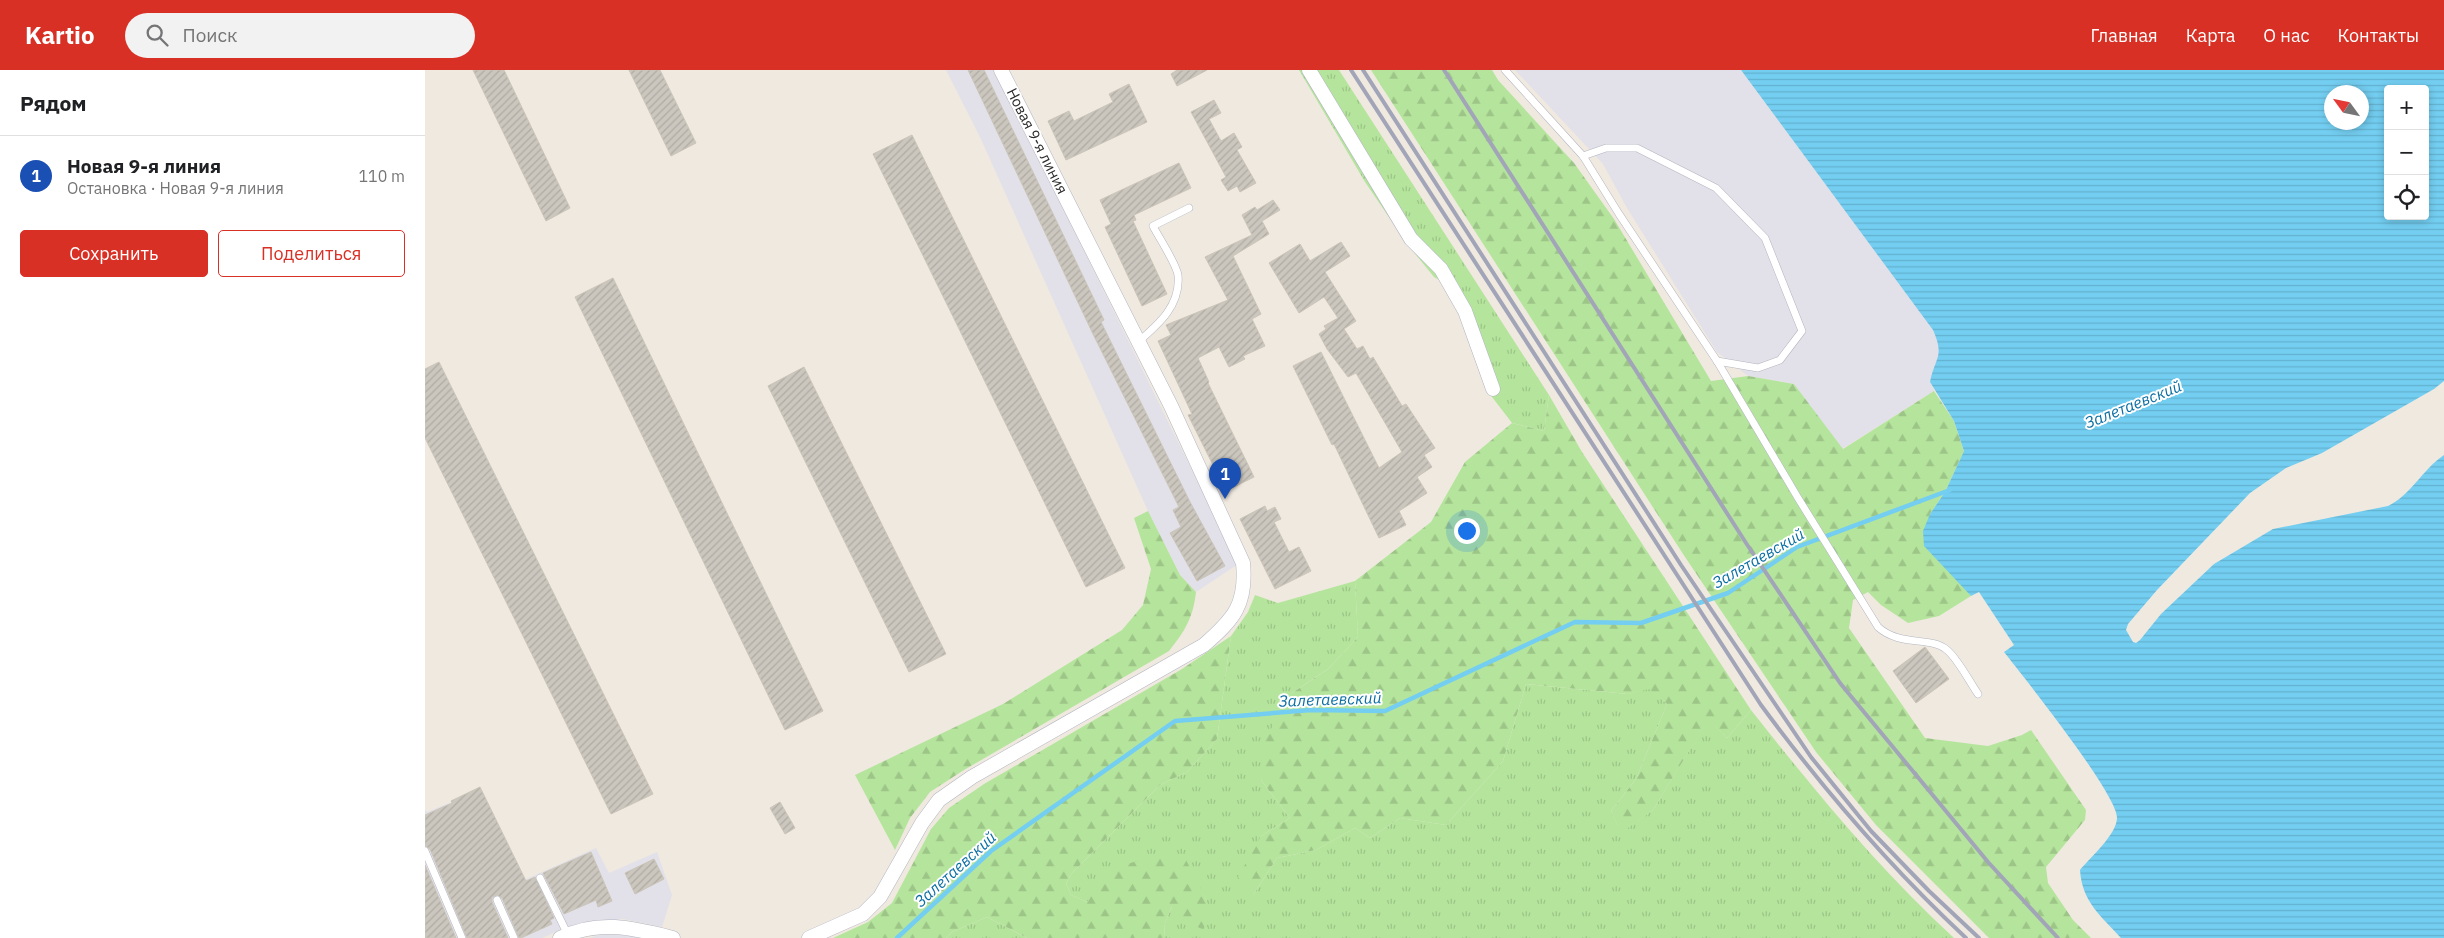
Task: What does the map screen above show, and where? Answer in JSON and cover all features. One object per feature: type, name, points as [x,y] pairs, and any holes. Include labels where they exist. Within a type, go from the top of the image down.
[{"type":"street","name":"Новая 9-я линия","points":[[809,938],[863,914],[880,897],[922,823],[939,800],[972,777],[1204,645],[1225,627],[1240,604],[1245,583],[1243,563],[1139,342],[1001,70]]},
{"type":"street","points":[[1309,70],[1411,239],[1441,269],[1465,311],[1493,389]]},
{"type":"street","points":[[565,937],[610,926],[625,926],[673,938]]},
{"type":"lane","points":[[1505,70],[1583,156],[1619,214],[1717,361],[1798,498],[1878,627],[1897,639],[1934,644],[1947,650],[1978,694]]},
{"type":"lane","points":[[1583,156],[1606,148],[1637,148],[1715,188],[1765,238],[1802,331],[1780,360],[1758,368],[1717,361]]},
{"type":"lane","points":[[1139,342],[1159,324],[1176,301],[1178,274],[1153,226],[1189,208]]},
{"type":"lane","points":[[425,851],[462,938]]},
{"type":"lane","points":[[540,878],[565,937]]},
{"type":"lane","points":[[497,900],[514,938]]},
{"type":"shaded area","points":[[946,70],[995,70],[1238,564],[1196,592],[1180,575],[1148,511],[980,137]]},
{"type":"shaded area","points":[[1515,70],[1741,70],[1933,330],[1940,346],[1939,356],[1930,382],[1934,391],[1842,449],[1794,384],[1748,376],[1717,352],[1627,208],[1603,164]]},
{"type":"shaded area","points":[[449,803],[493,894],[596,848],[609,873],[657,852],[672,895],[662,927],[623,919],[566,927],[542,938],[425,938],[425,810],[427,812]]},
{"type":"shaded area","points":[[604,934],[625,935],[638,938],[589,938]]},
{"type":"green space","points":[[1299,70],[1339,70],[1549,395],[1544,431],[1512,423],[1489,393],[1461,315],[1441,281],[1434,277],[1408,245],[1365,182]]},
{"type":"green space","points":[[1371,70],[1492,70],[1498,80],[1574,163],[1614,219],[1711,381],[1748,376],[1794,384],[1843,449],[1934,391],[1954,421],[1964,451],[1945,492],[1930,514],[1959,581],[1971,596],[1939,616],[1908,623],[1881,605],[1868,592],[1853,600],[1849,628],[1925,738],[1988,746],[2022,735],[2031,730],[2086,810],[2085,820],[2046,867],[2048,883],[2073,920],[2091,938],[1989,938],[1876,825],[1816,752],[1685,557]]},
{"type":"green space","points":[[1549,395],[1582,452],[1751,710],[1727,738],[1708,720],[1653,810],[1621,833],[1611,811],[1636,779],[1667,704],[1649,689],[1628,694],[1526,684],[1503,761],[1446,825],[1400,818],[1370,838],[1355,828],[1316,850],[1277,858],[1253,895],[1238,877],[1261,836],[1290,818],[1261,780],[1264,741],[1292,693],[1328,669],[1358,637],[1355,581],[1431,522],[1465,462],[1512,423],[1544,431]]},
{"type":"green space","points":[[1148,511],[1180,575],[1196,592],[1190,617],[1175,644],[1169,651],[964,770],[930,792],[910,818],[895,850],[855,775],[1003,704],[1122,630],[1143,605],[1151,569],[1134,518]]},
{"type":"green space","points":[[1355,581],[1358,637],[1328,669],[1292,693],[1261,780],[1290,818],[1261,836],[1253,895],[1277,858],[1316,850],[1355,828],[1370,838],[1400,818],[1446,825],[1503,761],[1526,684],[1628,694],[1649,688],[1667,704],[1636,779],[1611,811],[1621,832],[1653,810],[1708,719],[1727,738],[1751,710],[1848,828],[1899,884],[1954,938],[1164,938],[1165,923],[1172,906],[1207,901],[1198,886],[1087,902],[1071,895],[1066,883],[1072,873],[1160,785],[1187,772],[1217,739],[1231,636],[1248,612],[1255,595],[1278,603]]},
{"type":"green space","points":[[1231,636],[1217,739],[1187,772],[1160,785],[1072,873],[1066,883],[1071,895],[1087,902],[1106,870],[1166,853],[1186,860],[1207,901],[1204,930],[1185,921],[1172,906],[1165,923],[1164,938],[1027,938],[987,917],[952,932],[946,938],[833,938],[868,922],[892,903],[931,829],[949,808],[984,784],[1182,669]]},
{"type":"green space","points":[[987,917],[1027,938],[946,938],[952,932]]},
{"type":"water","points":[[1741,70],[2444,70],[2444,381],[2434,389],[2322,453],[2286,468],[2250,493],[2157,590],[2128,624],[2126,630],[2133,642],[2136,643],[2161,614],[2214,564],[2273,529],[2388,506],[2403,496],[2444,455],[2444,938],[2121,938],[2094,908],[2084,891],[2080,870],[2113,831],[2117,818],[2113,805],[2068,735],[2004,652],[2014,645],[1979,592],[1971,596],[1924,546],[1923,531],[1930,514],[1945,492],[1964,451],[1954,421],[1930,382],[1939,352],[1933,330]]},
{"type":"building","points":[[473,70],[504,70],[570,208],[546,221]]},
{"type":"building","points":[[629,70],[660,70],[696,143],[671,156]]},
{"type":"building","points":[[968,70],[984,70],[1104,320],[1101,322],[1190,502],[1225,566],[1197,581],[1170,533],[1181,527],[1173,510],[1179,507],[1093,334]]},
{"type":"building","points":[[1177,70],[1207,70],[1177,86],[1171,74]]},
{"type":"building","points":[[1129,84],[1147,122],[1066,160],[1048,121],[1069,111],[1074,121],[1113,102],[1109,94]]},
{"type":"building","points":[[1214,100],[1221,113],[1209,119],[1221,141],[1234,133],[1242,147],[1237,150],[1256,183],[1240,192],[1237,186],[1228,191],[1221,180],[1226,177],[1191,112]]},
{"type":"building","points":[[912,135],[1125,568],[1086,587],[873,154]]},
{"type":"building","points":[[1179,163],[1191,188],[1134,215],[1136,220],[1133,221],[1167,294],[1142,306],[1105,227],[1111,224],[1100,200]]},
{"type":"building","points":[[1273,200],[1280,210],[1262,221],[1269,234],[1233,256],[1261,314],[1252,319],[1265,346],[1243,356],[1245,359],[1229,367],[1219,347],[1198,358],[1208,383],[1254,477],[1226,491],[1188,415],[1192,414],[1158,341],[1171,335],[1166,325],[1228,300],[1205,257],[1252,235],[1242,215],[1255,207],[1257,210]]},
{"type":"building","points":[[1341,242],[1350,256],[1325,272],[1356,321],[1344,329],[1357,349],[1363,346],[1370,359],[1373,357],[1402,406],[1406,404],[1435,448],[1424,455],[1432,467],[1417,477],[1427,493],[1399,511],[1406,525],[1379,538],[1334,444],[1332,445],[1293,366],[1321,352],[1379,468],[1402,452],[1356,373],[1348,377],[1327,349],[1319,334],[1326,329],[1324,326],[1338,318],[1324,297],[1299,313],[1269,263],[1300,244],[1310,261]]},
{"type":"building","points":[[613,278],[823,711],[785,730],[575,297]]},
{"type":"building","points":[[439,362],[653,794],[611,814],[425,438],[425,369]]},
{"type":"building","points":[[804,367],[946,654],[909,672],[768,386]]},
{"type":"building","points":[[1265,506],[1267,511],[1275,507],[1281,519],[1274,522],[1289,552],[1299,547],[1311,571],[1275,589],[1240,519]]},
{"type":"building","points":[[1925,647],[1949,679],[1916,703],[1893,671]]},
{"type":"building","points":[[480,787],[526,881],[535,877],[554,918],[550,920],[552,924],[521,938],[519,938],[502,898],[497,895],[492,897],[492,902],[508,938],[467,938],[430,849],[425,846],[425,815],[452,803],[451,801]]},
{"type":"building","points":[[780,802],[795,828],[785,834],[770,808]]},
{"type":"building","points":[[591,852],[612,901],[598,907],[596,900],[564,914],[543,873]]},
{"type":"building","points":[[654,859],[664,879],[635,894],[625,873]]},
{"type":"building","points":[[425,865],[456,938],[425,938]]},
{"type":"waterway","name":"Залетаевский","points":[[897,938],[991,851],[1175,721],[1311,710],[1385,711],[1575,622],[1641,623],[1728,593],[1797,547],[1950,490]]},
{"type":"railway","points":[[1351,70],[1761,705],[1858,826],[1966,938]]},
{"type":"railway","points":[[1363,70],[1681,565],[1811,757],[1871,831],[1929,891],[1979,938]]},
{"type":"railway","points":[[1444,70],[1746,543],[1840,683],[1988,862],[2058,938]]},
{"type":"place","name":"Новая 9-я линия","points":[[1225,499]]}]
